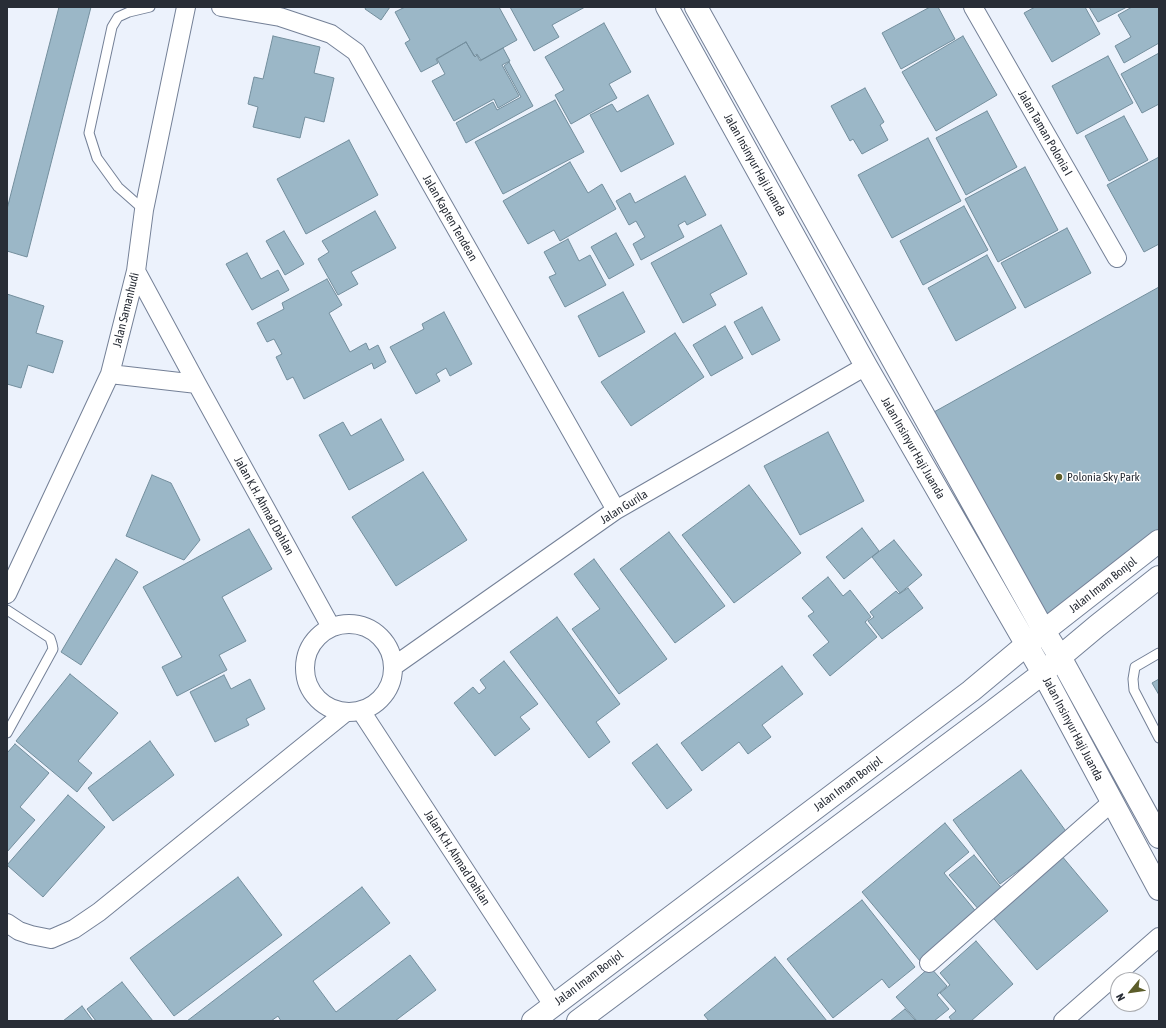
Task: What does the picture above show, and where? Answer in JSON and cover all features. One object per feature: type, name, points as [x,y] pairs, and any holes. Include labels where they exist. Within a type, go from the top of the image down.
[{"type":"main road","name":"Jalan Insinyur Haji Juanda","points":[[667,7],[866,366],[1043,673],[1159,889]]},
{"type":"main road","name":"Jalan Insinyur Haji Juanda","points":[[696,7],[1159,836]]},
{"type":"main road","name":"Jalan Imam Bonjol","points":[[533,1021],[971,691],[1026,645],[1159,541]]},
{"type":"main road","points":[[578,1021],[1043,673],[1060,657],[1159,577]]},
{"type":"main road","points":[[719,881],[736,903]]},
{"type":"street","name":"Jalan Samanhudi","points":[[7,594],[110,374],[136,271],[144,210],[186,7]]},
{"type":"street","name":"Jalan Kapten Tendean","points":[[221,7],[280,17],[331,34],[356,52],[616,510]]},
{"type":"street","name":"Jalan Taman Polonia I","points":[[973,7],[1117,258]]},
{"type":"street","name":"Jalan K.H. Ahmad Dahlan","points":[[136,271],[331,627]]},
{"type":"street","name":"Jalan Gurila","points":[[394,666],[616,510],[866,366]]},
{"type":"street","points":[[110,374],[197,384]]},
{"type":"street","points":[[345,623],[360,624],[373,630],[384,639],[391,652],[394,666],[392,681],[385,694],[375,705],[354,711],[333,709],[322,702],[312,692],[306,678],[305,663],[310,648],[318,636],[331,627],[345,623]]},
{"type":"street","name":"Jalan K.H. Ahmad Dahlan","points":[[354,711],[553,1005]]},
{"type":"street","points":[[7,923],[19,931],[51,939],[74,929],[99,912],[354,711]]},
{"type":"street","points":[[929,963],[1112,802]]},
{"type":"street","points":[[1063,1021],[1159,937]]},
{"type":"lane","points":[[144,210],[118,187],[97,158],[89,133],[112,27],[118,17],[129,12],[150,7]]},
{"type":"lane","points":[[7,610],[50,638],[53,650],[7,733]]},
{"type":"lane","points":[[1159,653],[1135,667],[1133,679],[1134,690],[1159,738]]},
{"type":"building","points":[[59,7],[91,7],[27,257],[7,251],[7,209]]},
{"type":"building","points":[[366,7],[390,7],[381,20],[365,9]]},
{"type":"building","points":[[405,7],[499,7],[517,40],[481,60],[477,54],[474,56],[466,42],[436,59],[438,63],[421,72],[405,43],[410,40],[395,12]]},
{"type":"building","points":[[510,7],[585,7],[552,25],[559,37],[534,51]]},
{"type":"building","points":[[930,7],[938,7],[955,39],[901,69],[882,33]]},
{"type":"building","points":[[1035,7],[1085,7],[1100,34],[1052,62],[1024,13]]},
{"type":"building","points":[[1089,7],[1127,7],[1098,22]]},
{"type":"building","points":[[1132,7],[1159,7],[1159,43],[1124,63],[1115,46],[1131,37],[1118,15]]},
{"type":"building","points":[[604,23],[631,72],[609,84],[617,98],[571,124],[555,95],[564,90],[545,57]]},
{"type":"building","points":[[273,36],[320,47],[314,73],[334,78],[324,122],[305,117],[300,138],[253,127],[258,107],[248,104],[254,77],[263,79]]},
{"type":"building","points":[[963,36],[997,95],[936,131],[902,72]]},
{"type":"building","points":[[466,42],[475,57],[477,55],[480,61],[503,48],[510,61],[502,65],[519,96],[498,108],[494,99],[454,121],[432,81],[445,74],[437,59]]},
{"type":"building","points":[[1159,53],[1159,104],[1142,113],[1121,74]]},
{"type":"building","points":[[1108,56],[1133,103],[1077,134],[1052,86]]},
{"type":"building","points":[[509,62],[533,106],[466,143],[456,123],[493,102],[497,110],[521,97],[504,66]]},
{"type":"building","points":[[865,88],[884,122],[880,125],[888,140],[862,154],[853,139],[850,141],[831,106]]},
{"type":"building","points":[[648,95],[674,144],[621,172],[590,115],[612,104],[617,112]]},
{"type":"building","points":[[555,100],[584,152],[503,194],[475,142]]},
{"type":"building","points":[[987,111],[1017,167],[966,195],[936,138]]},
{"type":"building","points":[[1124,116],[1148,160],[1109,181],[1085,136]]},
{"type":"building","points":[[928,138],[961,201],[892,238],[858,175]]},
{"type":"building","points":[[349,140],[378,195],[306,234],[277,179]]},
{"type":"building","points":[[1159,157],[1159,244],[1144,252],[1107,185]]},
{"type":"building","points":[[570,162],[588,193],[602,184],[616,209],[560,241],[554,230],[528,244],[503,201]]},
{"type":"building","points":[[1025,167],[1058,230],[998,262],[965,199]]},
{"type":"building","points":[[685,176],[706,215],[687,225],[685,221],[678,225],[684,237],[641,260],[633,244],[645,237],[636,221],[629,225],[616,201],[630,193],[635,203]]},
{"type":"building","points":[[964,206],[988,250],[923,285],[900,241]]},
{"type":"building","points":[[375,211],[396,248],[351,272],[358,284],[338,295],[318,259],[329,252],[322,241]]},
{"type":"building","points":[[721,225],[747,274],[710,294],[716,305],[683,323],[651,263]]},
{"type":"building","points":[[1067,228],[1091,273],[1025,308],[1001,263]]},
{"type":"building","points":[[284,231],[304,264],[285,275],[266,241]]},
{"type":"building","points":[[616,233],[634,265],[609,279],[591,247]]},
{"type":"building","points":[[568,239],[579,261],[590,255],[606,285],[565,307],[549,277],[556,274],[544,252]]},
{"type":"building","points":[[247,253],[261,279],[278,270],[289,290],[252,310],[226,264]]},
{"type":"building","points":[[987,255],[1016,308],[956,341],[928,288]]},
{"type":"building","points":[[327,279],[342,305],[329,313],[350,352],[366,343],[369,350],[378,345],[386,362],[374,369],[372,363],[304,399],[293,377],[287,380],[276,357],[282,354],[274,339],[267,342],[257,323],[284,309],[282,303]]},
{"type":"building","name":"Polonia Sky Park","points":[[1159,287],[1159,538],[1045,629],[925,417]]},
{"type":"building","points":[[623,292],[645,332],[599,357],[578,316]]},
{"type":"building","points":[[7,294],[44,306],[36,333],[63,341],[53,373],[28,365],[21,388],[7,384]]},
{"type":"building","points":[[762,307],[780,340],[752,355],[734,322]]},
{"type":"building","points":[[444,312],[472,364],[450,376],[446,368],[436,374],[440,381],[416,394],[390,347],[424,329],[422,324]]},
{"type":"building","points":[[725,326],[743,358],[711,376],[693,345]]},
{"type":"building","points":[[675,333],[704,377],[631,426],[601,382]]},
{"type":"building","points":[[381,419],[404,460],[349,490],[319,435],[343,422],[351,436]]},
{"type":"building","points":[[828,432],[864,501],[800,535],[764,466]]},
{"type":"building","points":[[423,472],[467,540],[396,586],[352,517]]},
{"type":"building","points":[[152,475],[171,483],[200,540],[184,560],[126,536]]},
{"type":"building","points":[[749,485],[801,553],[734,603],[682,535]]},
{"type":"building","points":[[862,528],[879,551],[844,579],[826,557]]},
{"type":"building","points":[[249,529],[272,569],[222,597],[246,641],[219,655],[227,670],[177,696],[162,667],[182,657],[143,587]]},
{"type":"building","points":[[669,532],[725,606],[675,643],[620,569]]},
{"type":"building","points":[[894,540],[922,575],[900,593],[872,557]]},
{"type":"building","points":[[116,559],[138,572],[81,665],[61,652]]},
{"type":"building","points":[[594,559],[667,659],[619,694],[572,629],[600,609],[574,574]]},
{"type":"building","points":[[828,577],[843,596],[850,590],[871,617],[865,622],[877,637],[830,676],[813,655],[829,642],[808,616],[814,612],[802,598]]},
{"type":"building","points":[[908,588],[923,608],[882,639],[868,621],[874,617],[870,612],[896,591],[899,594]]},
{"type":"building","points":[[557,617],[620,704],[596,722],[610,742],[589,758],[510,652]]},
{"type":"building","points":[[504,661],[538,704],[520,717],[530,729],[495,756],[454,703],[473,687],[479,694],[486,688],[480,680]]},
{"type":"building","points":[[782,666],[803,694],[762,725],[771,737],[748,754],[739,742],[702,771],[681,743]]},
{"type":"building","points":[[70,674],[118,713],[78,761],[92,773],[77,792],[16,741]]},
{"type":"building","points":[[224,675],[231,689],[250,679],[265,709],[246,719],[249,725],[215,742],[190,692]]},
{"type":"building","points":[[1159,679],[1159,695],[1152,683]]},
{"type":"building","points":[[150,741],[174,775],[113,821],[88,788]]},
{"type":"building","points":[[15,744],[49,773],[20,807],[35,820],[7,852],[7,753]]},
{"type":"building","points":[[657,744],[692,790],[667,809],[632,763]]},
{"type":"building","points":[[1021,770],[1068,834],[1000,884],[953,820]]},
{"type":"building","points":[[68,795],[105,827],[43,897],[7,865]]},
{"type":"building","points":[[945,823],[969,852],[944,873],[978,914],[920,961],[862,892]]},
{"type":"building","points":[[974,855],[1004,891],[980,911],[949,875]]},
{"type":"building","points":[[1061,855],[1108,911],[1037,970],[990,914]]},
{"type":"building","points":[[238,877],[282,935],[174,1016],[130,958]]},
{"type":"building","points":[[362,887],[390,923],[313,981],[336,1012],[410,955],[436,990],[395,1021],[281,1021],[278,1016],[271,1021],[187,1021]]},
{"type":"building","points":[[862,900],[915,967],[889,988],[882,979],[833,1018],[787,959]]},
{"type":"building","points":[[976,941],[1013,984],[971,1021],[952,1021],[949,1017],[956,1011],[940,993],[950,985],[940,973]]},
{"type":"building","points":[[775,957],[827,1021],[709,1021],[704,1015]]},
{"type":"building","points":[[930,967],[947,986],[937,995],[949,1009],[934,1021],[917,1021],[896,997]]},
{"type":"building","points":[[122,982],[153,1021],[96,1021],[87,1009]]},
{"type":"building","points":[[82,1006],[93,1021],[63,1021]]},
{"type":"building","points":[[905,1009],[916,1021],[890,1021]]},
{"type":"place","name":"Polonia Sky Park","points":[[1059,477]]}]
